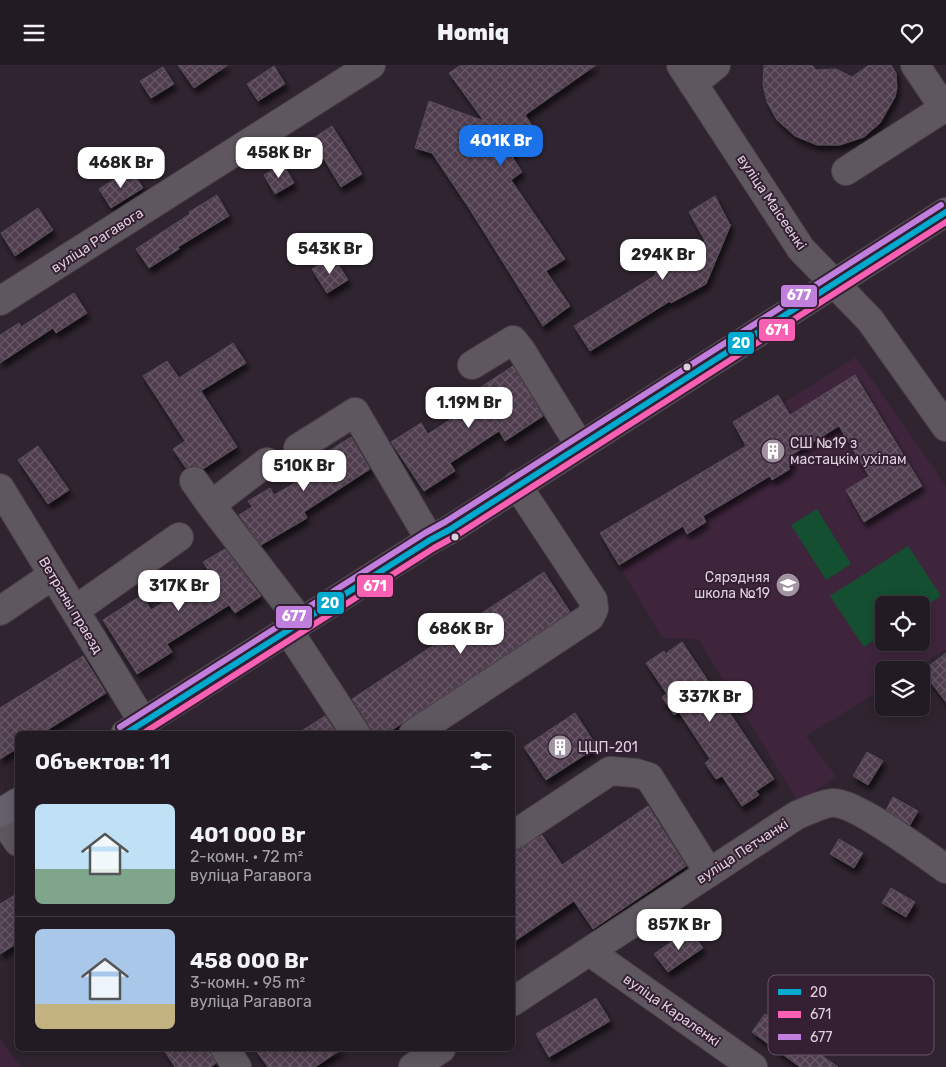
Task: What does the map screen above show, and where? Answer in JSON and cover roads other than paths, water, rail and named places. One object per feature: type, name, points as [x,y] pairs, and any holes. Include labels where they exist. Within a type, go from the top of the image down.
[{"type":"main road","points":[[134,728],[946,212]]},
{"type":"main road","points":[[0,815],[15,804]]},
{"type":"street","name":"вуліца Рагавога","points":[[0,301],[371,65]]},
{"type":"street","points":[[687,75],[716,65]]},
{"type":"street","points":[[846,171],[944,108],[915,65]]},
{"type":"street","name":"вуліца Маісеенкі","points":[[687,75],[801,249],[870,320],[946,427]]},
{"type":"street","points":[[472,365],[513,340],[522,350],[580,445]]},
{"type":"street","points":[[298,448],[355,412],[430,540]]},
{"type":"street","points":[[211,505],[267,462]]},
{"type":"street","points":[[194,481],[295,626],[354,731]]},
{"type":"street","points":[[418,731],[590,617],[594,609],[593,600],[517,485]]},
{"type":"street","name":"Ветраны праезд","points":[[0,488],[75,610],[134,728]]},
{"type":"street","points":[[75,610],[179,537]]},
{"type":"street","points":[[0,611],[53,575]]},
{"type":"street","points":[[515,834],[610,771],[636,773],[649,777],[708,873]]},
{"type":"street","name":"вуліца Петчанкі","points":[[515,1001],[797,815],[833,803],[856,810],[946,869]]},
{"type":"street","points":[[0,815],[15,838]]},
{"type":"street","name":"вуліца Караленкі","points":[[590,952],[753,1067]]},
{"type":"street","points":[[226,1051],[237,1067]]},
{"type":"street","points":[[413,1067],[438,1051]]},
{"type":"place","name":"СШ №19 з мастацкім ухілам","points":[[773,451]]},
{"type":"place","name":"Сярэдняя школа №19","points":[[788,585]]},
{"type":"place","name":"ЦЦП-201","points":[[560,747]]}]
